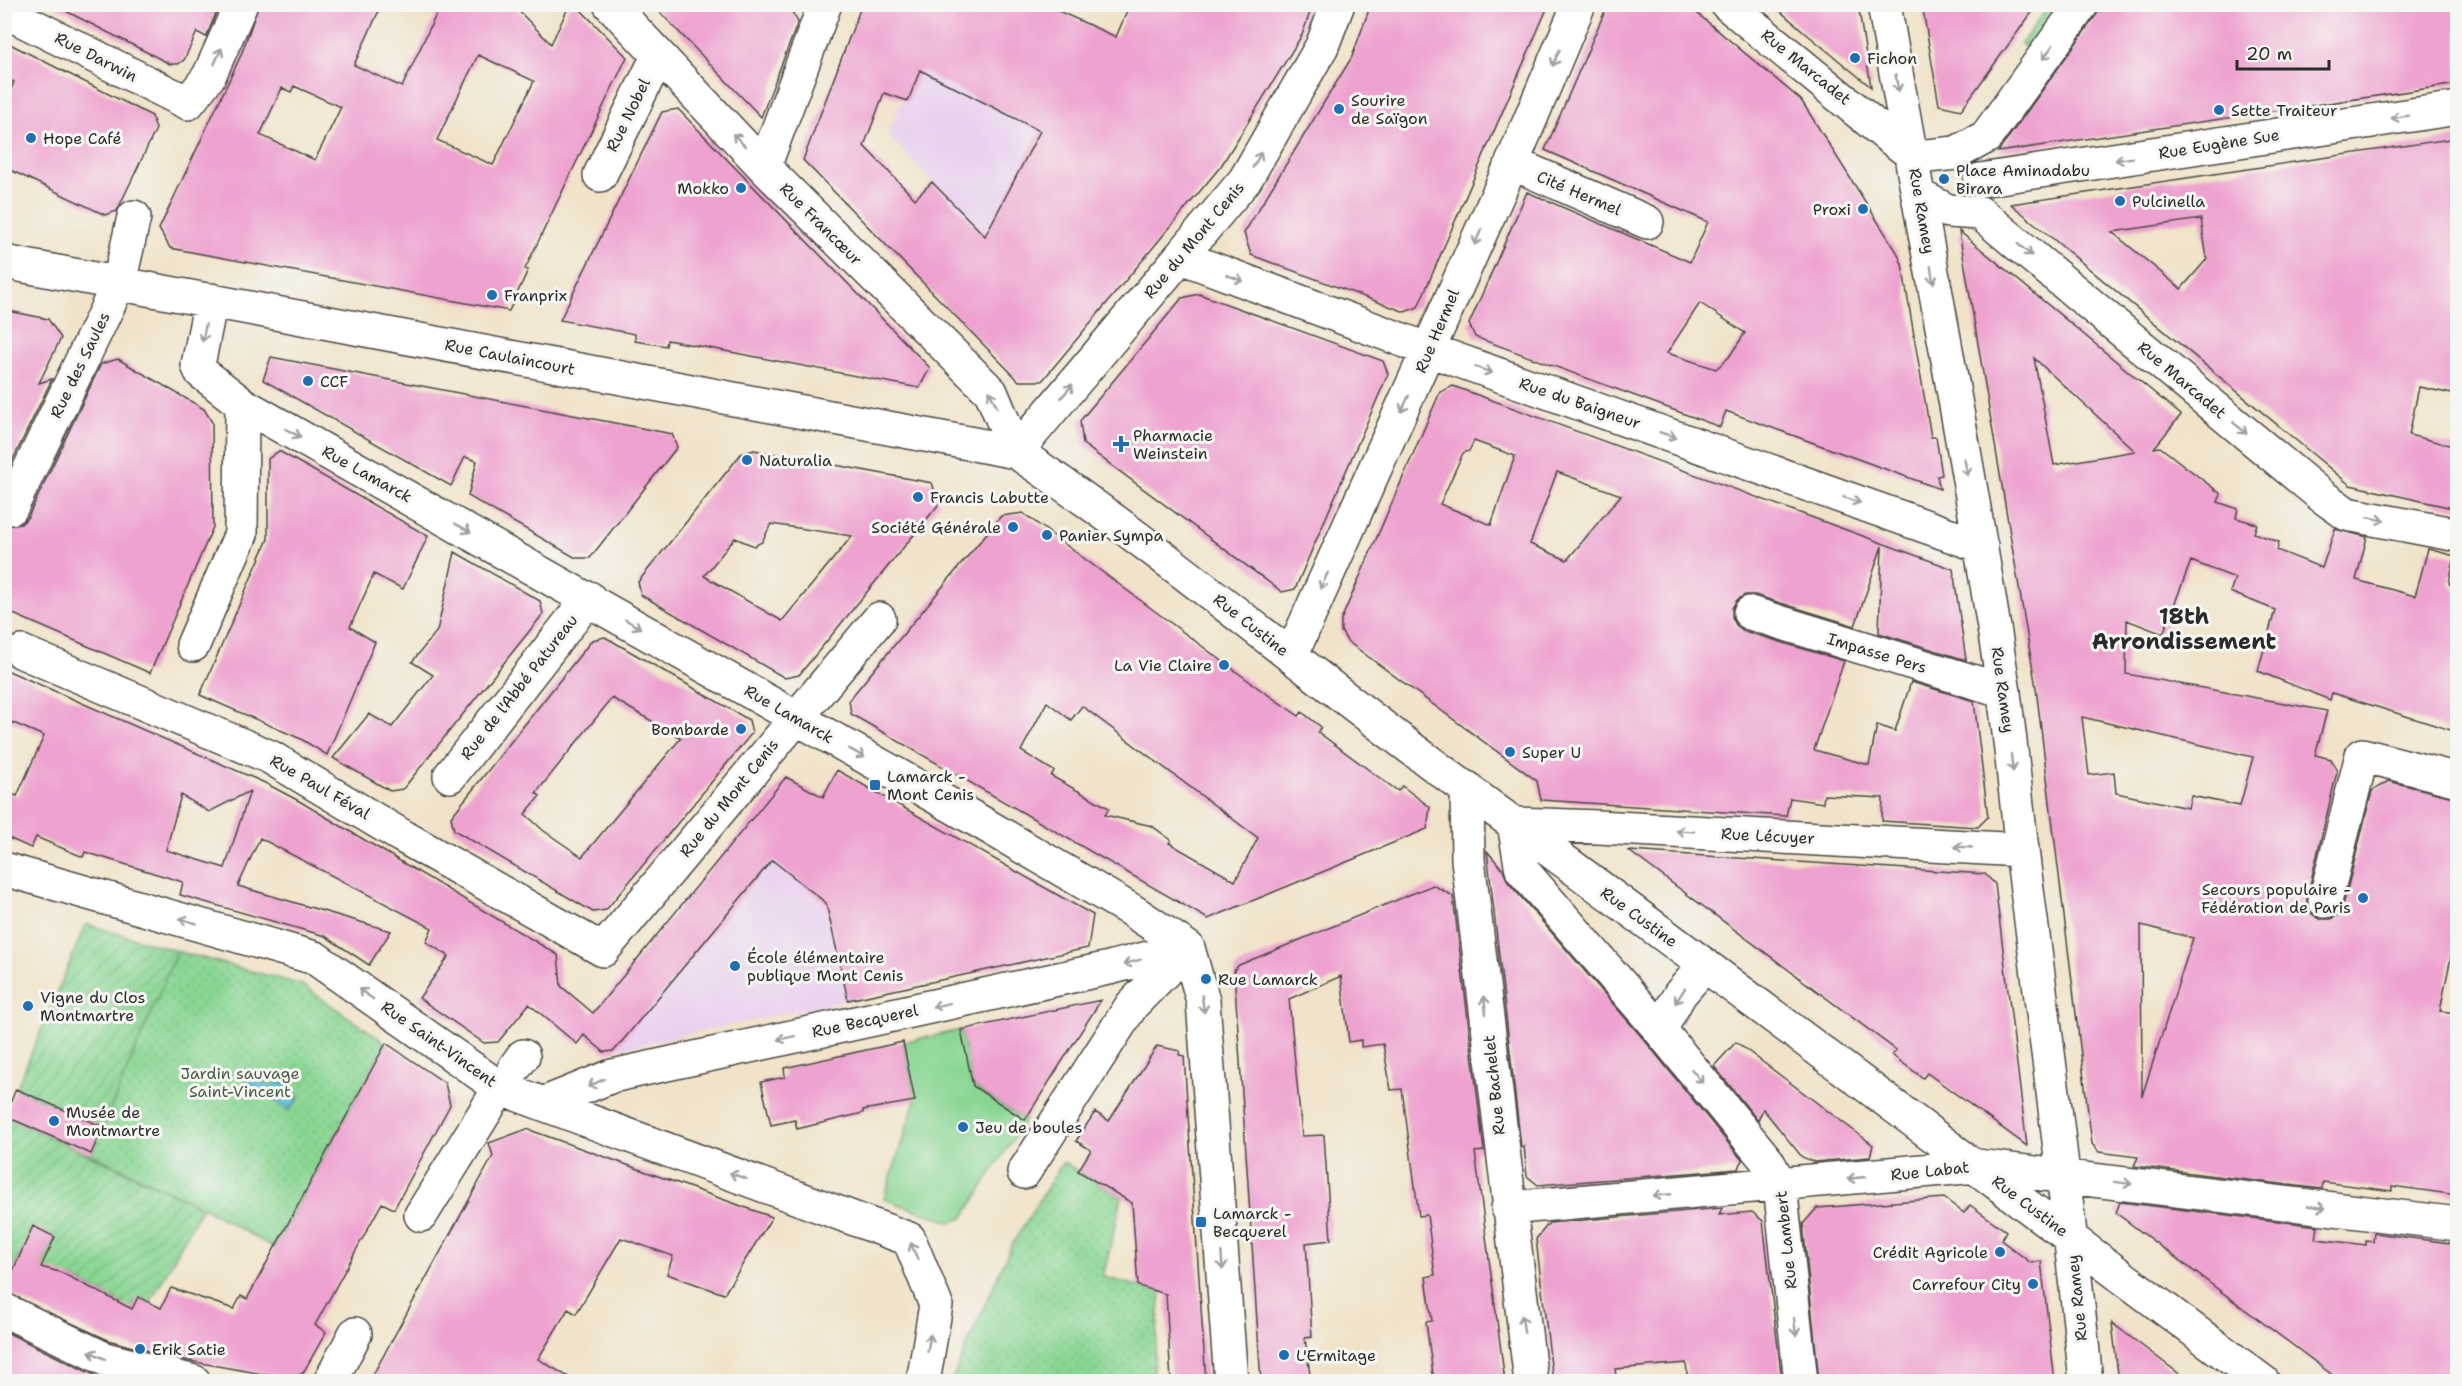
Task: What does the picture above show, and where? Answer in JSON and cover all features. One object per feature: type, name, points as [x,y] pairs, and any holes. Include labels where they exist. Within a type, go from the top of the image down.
[{"type":"street","name":"Rue Darwin","points":[[4,11],[188,103],[209,76],[240,4]]},
{"type":"street","name":"Rue Francœur","points":[[610,4],[764,167],[991,392],[1016,452]]},
{"type":"street","points":[[764,167],[825,4]]},
{"type":"street","name":"Rue du Mont Cenis","points":[[1016,452],[1245,180],[1322,46],[1338,4]]},
{"type":"street","name":"Rue Hermel","points":[[1292,656],[1512,163],[1579,4]]},
{"type":"street","name":"Rue Marcadet","points":[[1727,4],[1912,154]]},
{"type":"street","name":"Rue Ramey","points":[[1884,4],[1920,196],[1941,336],[1981,546],[2004,692],[2022,850],[2065,1177],[2086,1382]]},
{"type":"street","points":[[1912,154],[1927,156],[1956,153],[1986,137],[2082,4]]},
{"type":"street","name":"Rue Nobel","points":[[600,175],[658,56]]},
{"type":"street","name":"Rue Eugène Sue","points":[[1980,180],[2457,108]]},
{"type":"street","points":[[1920,196],[1947,211],[1980,213],[1980,180],[1969,162],[1956,153]]},
{"type":"street","name":"Cité Hermel","points":[[1512,163],[1647,222]]},
{"type":"street","name":"Rue Marcadet","points":[[1980,213],[2323,497],[2348,514],[2457,535]]},
{"type":"street","name":"Rue des Saules","points":[[11,508],[119,283],[134,217]]},
{"type":"street","name":"Rue du Baigneur","points":[[1181,257],[1429,350],[1981,546]]},
{"type":"street","name":"Rue Caulaincourt","points":[[4,262],[1016,452]]},
{"type":"street","name":"Rue Lamarck","points":[[211,300],[198,365],[201,372],[242,404],[589,598],[1131,910],[1188,948]]},
{"type":"street","points":[[193,645],[241,534],[242,404]]},
{"type":"street","name":"Rue Custine","points":[[1016,452],[1131,533],[1514,824],[1977,1166],[2263,1382]]},
{"type":"street","name":"Rue de l'Abbé Patureau","points":[[450,776],[589,598]]},
{"type":"street","name":"Impasse Pers","points":[[1750,613],[2004,692]]},
{"type":"street","name":"Rue du Mont Cenis","points":[[603,950],[794,718],[879,619]]},
{"type":"street","name":"Rue Paul Féval","points":[[22,652],[270,757],[402,836],[603,950]]},
{"type":"street","points":[[2325,901],[2362,755],[2457,780]]},
{"type":"street","name":"Rue Bachelet","points":[[1467,788],[1468,860],[1508,1208],[1531,1382]]},
{"type":"street","name":"Rue Lécuyer","points":[[1514,824],[1598,826],[2022,850]]},
{"type":"street","name":"Rue Lambert","points":[[1514,824],[1522,870],[1660,1030],[1768,1162],[1780,1185],[1800,1382]]},
{"type":"street","name":"Rue Saint-Vincent","points":[[4,869],[315,958],[513,1070],[545,1103],[909,1239],[936,1305],[922,1382]]},
{"type":"street","points":[[1024,1172],[1132,1005],[1188,948],[1203,1001],[1231,1382]]},
{"type":"street","name":"Rue Becquerel","points":[[545,1103],[612,1076],[1108,968],[1188,948]]},
{"type":"street","points":[[1660,1030],[1680,993],[1705,965]]},
{"type":"street","points":[[421,1215],[513,1070]]},
{"type":"street","name":"Rue Labat","points":[[1508,1208],[1977,1166],[2457,1224]]},
{"type":"street","points":[[4,1310],[105,1359],[194,1382]]},
{"type":"street","points":[[330,1382],[355,1334]]},
{"type":"shaded area","points":[[1045,4],[1116,38],[1040,131],[948,308],[960,211],[888,135],[914,67],[862,5]]},
{"type":"shaded area","name":"École élémentaire publique Mont Cenis","points":[[740,833],[826,903],[848,1000],[604,1052],[582,1034],[582,1025]]},
{"type":"green space","points":[[2049,5],[2064,10],[2034,53],[2021,44]]},
{"type":"green space","points":[[86,924],[177,951],[103,1127],[16,1089]]},
{"type":"green space","name":"Jardin sauvage Saint-Vincent","points":[[177,951],[302,985],[386,1043],[274,1248],[202,1207],[91,1154]]},
{"type":"green space","name":"Jeu de boules","points":[[961,1030],[973,1086],[1025,1120],[963,1218],[950,1222],[884,1199],[915,1101],[903,1042]]},
{"type":"green space","points":[[5,1116],[202,1207],[150,1303],[138,1297],[124,1322],[123,1304],[76,1280],[41,1267],[55,1237],[33,1227],[11,1275],[5,1272]]},
{"type":"green space","points":[[1063,1162],[1122,1197],[1103,1277],[1161,1292],[1152,1381],[951,1382],[1011,1246]]},
{"type":"water","points":[[247,1069],[270,1087],[281,1079],[299,1098],[289,1111],[241,1076]]},
{"type":"building","points":[[52,4],[220,4],[206,37],[197,32],[184,60],[178,64],[170,64]]},
{"type":"building","points":[[259,4],[382,4],[354,65],[402,87],[441,4],[512,4],[551,44],[570,4],[575,4],[627,57],[525,269],[528,270],[509,311],[170,248],[159,229],[241,55]],"holes":[[[478,55],[534,81],[493,165],[437,140]],[[294,86],[341,107],[315,160],[260,135],[282,88],[291,92]]]},
{"type":"building","points":[[652,4],[742,4],[791,10],[798,22],[761,117]]},
{"type":"building","points":[[862,4],[1043,4],[1116,37],[1130,4],[1313,4],[1302,35],[1221,166],[1042,381],[1019,381],[803,160]],"holes":[[[920,70],[1040,131],[985,236],[932,182],[915,199],[864,146],[884,93],[908,101]]]},
{"type":"building","points":[[1371,4],[1549,4],[1418,307],[1405,312],[1251,255],[1244,233],[1352,57]]},
{"type":"building","points":[[1608,4],[1686,4],[1801,100],[1897,252],[1902,264],[1931,437],[1936,437],[1942,475],[1937,476],[1940,489],[1726,411],[1720,427],[1475,337],[1469,324],[1527,192],[1690,262],[1708,222],[1545,150]],"holes":[[[1700,303],[1745,333],[1729,357],[1716,369],[1667,353]]]},
{"type":"building","points":[[1772,4],[1858,4],[1871,87],[1809,36]]},
{"type":"building","points":[[1922,4],[2038,4],[1961,110],[1939,105]]},
{"type":"building","points":[[2104,4],[2457,4],[2457,84],[1998,152]]},
{"type":"building","points":[[4,41],[152,116],[156,129],[117,211],[105,215],[4,167],[4,106],[14,82],[4,77]]},
{"type":"building","points":[[678,109],[930,368],[919,388],[667,340],[666,346],[635,341],[635,334],[560,320],[662,112]]},
{"type":"building","points":[[2457,138],[2457,395],[2419,387],[2409,435],[2457,447],[2457,509],[2350,485],[2011,204]],"holes":[[[2201,219],[2207,259],[2181,289],[2112,232]]]},
{"type":"building","points":[[1959,231],[2181,415],[2154,448],[2160,447],[2221,494],[2218,502],[2238,509],[2236,518],[2257,524],[2254,533],[2279,542],[2277,550],[2322,568],[2335,529],[2367,537],[2356,580],[2415,596],[2428,549],[2455,556],[2449,583],[2457,593],[2457,732],[2332,693],[2330,700],[2258,671],[2275,610],[2230,592],[2235,578],[2191,561],[2163,634],[2127,620],[2126,674],[2327,711],[2315,755],[2331,759],[2337,772],[2307,897],[2307,906],[2312,914],[2320,919],[2331,919],[2339,914],[2343,906],[2372,791],[2388,781],[2457,798],[2457,927],[2440,1011],[2457,1013],[2457,1195],[2392,1186],[2392,1191],[2323,1182],[2322,1189],[2134,1166],[2138,1157],[2099,1152],[2092,1144],[2036,688]],"holes":[[[2034,358],[2135,451],[2054,465]],[[2082,717],[2253,757],[2240,806],[2191,796],[2188,808],[2116,793],[2114,772],[2089,775]],[[2141,925],[2193,938],[2142,1096]]]},
{"type":"building","points":[[1199,294],[1383,361],[1388,374],[1295,589],[1282,592],[1083,444],[1080,421],[1182,298]]},
{"type":"building","points":[[4,310],[48,319],[61,338],[39,383],[52,379],[4,478]]},
{"type":"building","points":[[271,357],[672,434],[677,447],[590,558],[576,558],[468,496],[477,461],[465,457],[451,486],[263,380]]},
{"type":"building","points":[[118,359],[204,409],[212,422],[213,527],[150,673],[4,610],[4,525],[21,524],[28,517],[101,364]]},
{"type":"building","points":[[1453,386],[1953,569],[1966,660],[1879,633],[1882,546],[1855,626],[1755,595],[1745,595],[1737,600],[1732,608],[1732,617],[1736,625],[1744,631],[1844,661],[1814,750],[1869,765],[1877,725],[1895,731],[1911,682],[1974,701],[1988,817],[1978,827],[1882,821],[1883,798],[1824,795],[1823,803],[1790,798],[1786,816],[1541,800],[1537,781],[1347,641],[1341,631],[1341,620],[1440,392]],"holes":[[[1474,441],[1515,456],[1491,525],[1440,504],[1463,453],[1469,451]],[[1557,472],[1621,495],[1567,560],[1530,544]]]},
{"type":"building","points":[[754,450],[932,483],[939,504],[799,675],[785,678],[641,595],[638,582],[741,454]],"holes":[[[771,524],[852,536],[782,621],[704,576],[735,538],[754,546],[762,542]]]},
{"type":"building","points":[[279,451],[428,536],[403,589],[374,574],[350,627],[375,642],[327,755],[301,739],[200,695],[268,539],[268,459]]},
{"type":"building","points":[[1023,513],[1261,690],[1299,716],[1302,712],[1321,727],[1318,732],[1377,776],[1398,791],[1402,786],[1430,807],[1427,829],[1208,919],[851,714],[849,700],[1001,516]],"holes":[[[1047,702],[1071,720],[1082,706],[1258,838],[1235,881],[1169,843],[1171,840],[1152,826],[1105,815],[1109,808],[1051,776],[1054,771],[1021,751]]]},
{"type":"building","points":[[455,552],[540,601],[543,614],[403,789],[390,791],[333,758],[369,714],[392,727],[433,675],[412,662],[437,631]]},
{"type":"building","points":[[605,637],[749,720],[752,733],[606,910],[593,912],[454,830],[451,817],[592,640]],"holes":[[[612,698],[681,738],[582,857],[544,831],[525,814],[540,796],[536,793]]]},
{"type":"building","points":[[4,669],[265,783],[558,955],[561,986],[593,1013],[786,777],[823,797],[837,770],[1093,915],[1088,948],[848,1000],[826,903],[772,860],[614,1051],[604,1052],[584,1035],[577,1044],[529,1004],[498,1042],[484,1043],[419,998],[449,956],[426,942],[432,928],[260,838],[238,886],[391,931],[369,965],[325,936],[180,895],[183,882],[85,852],[83,857],[36,837],[31,848],[4,836],[4,791],[17,796],[44,736],[4,719]],"holes":[[[250,791],[225,868],[166,850],[181,795],[209,812]]]},
{"type":"building","points":[[1487,851],[1503,870],[1508,882],[1646,1042],[1742,1160],[1739,1169],[1538,1185],[1527,1176],[1524,1146],[1521,1147]]},
{"type":"building","points":[[1629,851],[1985,874],[1995,884],[2027,1146],[1927,1073],[1923,1078],[1892,1055],[1896,1050]]},
{"type":"building","points":[[1433,885],[1453,896],[1484,1151],[1475,1152],[1505,1382],[1434,1382],[1426,1322],[1432,1321],[1426,1277],[1435,1275],[1427,1215],[1419,1216],[1402,1089],[1391,1090],[1383,1044],[1361,1047],[1361,1040],[1349,1042],[1341,976],[1289,999],[1302,1136],[1324,1135],[1331,1240],[1306,1243],[1312,1337],[1305,1338],[1311,1382],[1261,1382],[1234,970],[1239,965]]},
{"type":"building","points":[[1101,1000],[1025,1120],[973,1086],[961,1030]]},
{"type":"building","points":[[903,1042],[915,1101],[863,1110],[863,1113],[797,1129],[795,1120],[771,1125],[761,1082],[785,1077],[784,1068]]},
{"type":"building","points":[[1736,1042],[1873,1145],[1870,1157],[1814,1162],[1802,1157],[1763,1109],[1758,1121],[1714,1066]]},
{"type":"building","points":[[386,1043],[445,1083],[450,1105],[394,1209],[382,1203],[315,1325],[326,1332],[303,1373],[291,1379],[189,1361],[129,1346],[108,1340],[4,1292],[4,1272],[11,1275],[33,1226],[55,1237],[41,1267],[60,1272],[132,1309],[138,1297],[161,1308],[171,1288],[234,1309],[241,1296],[247,1299]]},
{"type":"building","points":[[1157,1046],[1180,1051],[1179,1055],[1184,1056],[1206,1382],[1171,1382],[1166,1294],[1138,1286],[1132,1203],[1078,1171],[1091,1150],[1076,1141],[1095,1112],[1109,1121]]},
{"type":"building","points":[[16,1089],[103,1127],[91,1154],[5,1116]]},
{"type":"building","points":[[527,1129],[772,1217],[724,1294],[667,1274],[673,1256],[621,1238],[576,1314],[568,1309],[538,1359],[577,1382],[369,1382],[493,1156],[489,1143]]},
{"type":"building","points":[[1944,1198],[1964,1213],[1970,1205],[2006,1231],[2001,1240],[2031,1263],[2041,1261],[2055,1382],[1819,1382],[1803,1224],[1817,1208]]},
{"type":"building","points":[[2120,1202],[2318,1226],[2316,1239],[2366,1245],[2366,1241],[2373,1242],[2374,1233],[2457,1244],[2457,1382],[2342,1382],[2116,1213]]},
{"type":"building","points":[[1722,1208],[1719,1215],[1752,1212],[1763,1221],[1782,1382],[1688,1382],[1686,1363],[1615,1369],[1617,1382],[1553,1382],[1536,1239],[1549,1223]]},
{"type":"building","points":[[2112,1323],[2161,1360],[2190,1382],[2119,1382]]},
{"type":"building","points":[[4,1331],[94,1375],[92,1382],[4,1382]]},
{"type":"place","name":"Fichon","points":[[1855,58]]},
{"type":"place","name":"Sourire de Saïgon","points":[[1339,109]]},
{"type":"place","name":"Sette Traiteur","points":[[2219,110]]},
{"type":"place","name":"Hope Café","points":[[31,138]]},
{"type":"place","name":"Place Aminadabu Birara","points":[[1944,179]]},
{"type":"place","name":"Mokko","points":[[741,188]]},
{"type":"place","name":"Pulcinella","points":[[2120,201]]},
{"type":"place","name":"Proxi","points":[[1863,209]]},
{"type":"place","name":"Franprix","points":[[492,295]]},
{"type":"place","name":"CCF","points":[[308,381]]},
{"type":"place","name":"Pharmacie Weinstein","points":[[1121,444]]},
{"type":"place","name":"Naturalia","points":[[747,460]]},
{"type":"place","name":"Francis Labutte","points":[[918,497]]},
{"type":"place","name":"Société Générale","points":[[1013,527]]},
{"type":"place","name":"Panier Sympa","points":[[1047,535]]},
{"type":"place","name":"La Vie Claire","points":[[1224,665]]},
{"type":"place","name":"Bombarde","points":[[741,729]]},
{"type":"place","name":"Super U","points":[[1510,752]]},
{"type":"place","name":"Lamarck - Mont Cenis","points":[[875,785]]},
{"type":"place","name":"Secours populaire - Fédération de Paris","points":[[2363,898]]},
{"type":"place","name":"École élémentaire publique Mont Cenis","points":[[735,966]]},
{"type":"place","name":"Rue Lamarck","points":[[1206,979]]},
{"type":"place","name":"Vigne du Clos Montmartre","points":[[28,1006]]},
{"type":"place","name":"Musée de Montmartre","points":[[54,1121]]},
{"type":"place","name":"Jeu de boules","points":[[963,1127]]},
{"type":"place","name":"Lamarck - Becquerel","points":[[1201,1222]]},
{"type":"place","name":"Crédit Agricole","points":[[2000,1252]]},
{"type":"place","name":"Carrefour City","points":[[2033,1284]]},
{"type":"place","name":"Erik Satie","points":[[140,1349]]},
{"type":"place","name":"L'Ermitage","points":[[1284,1355]]},
{"type":"district","name":"18th Arrondissement","points":[[2184,628]]}]
